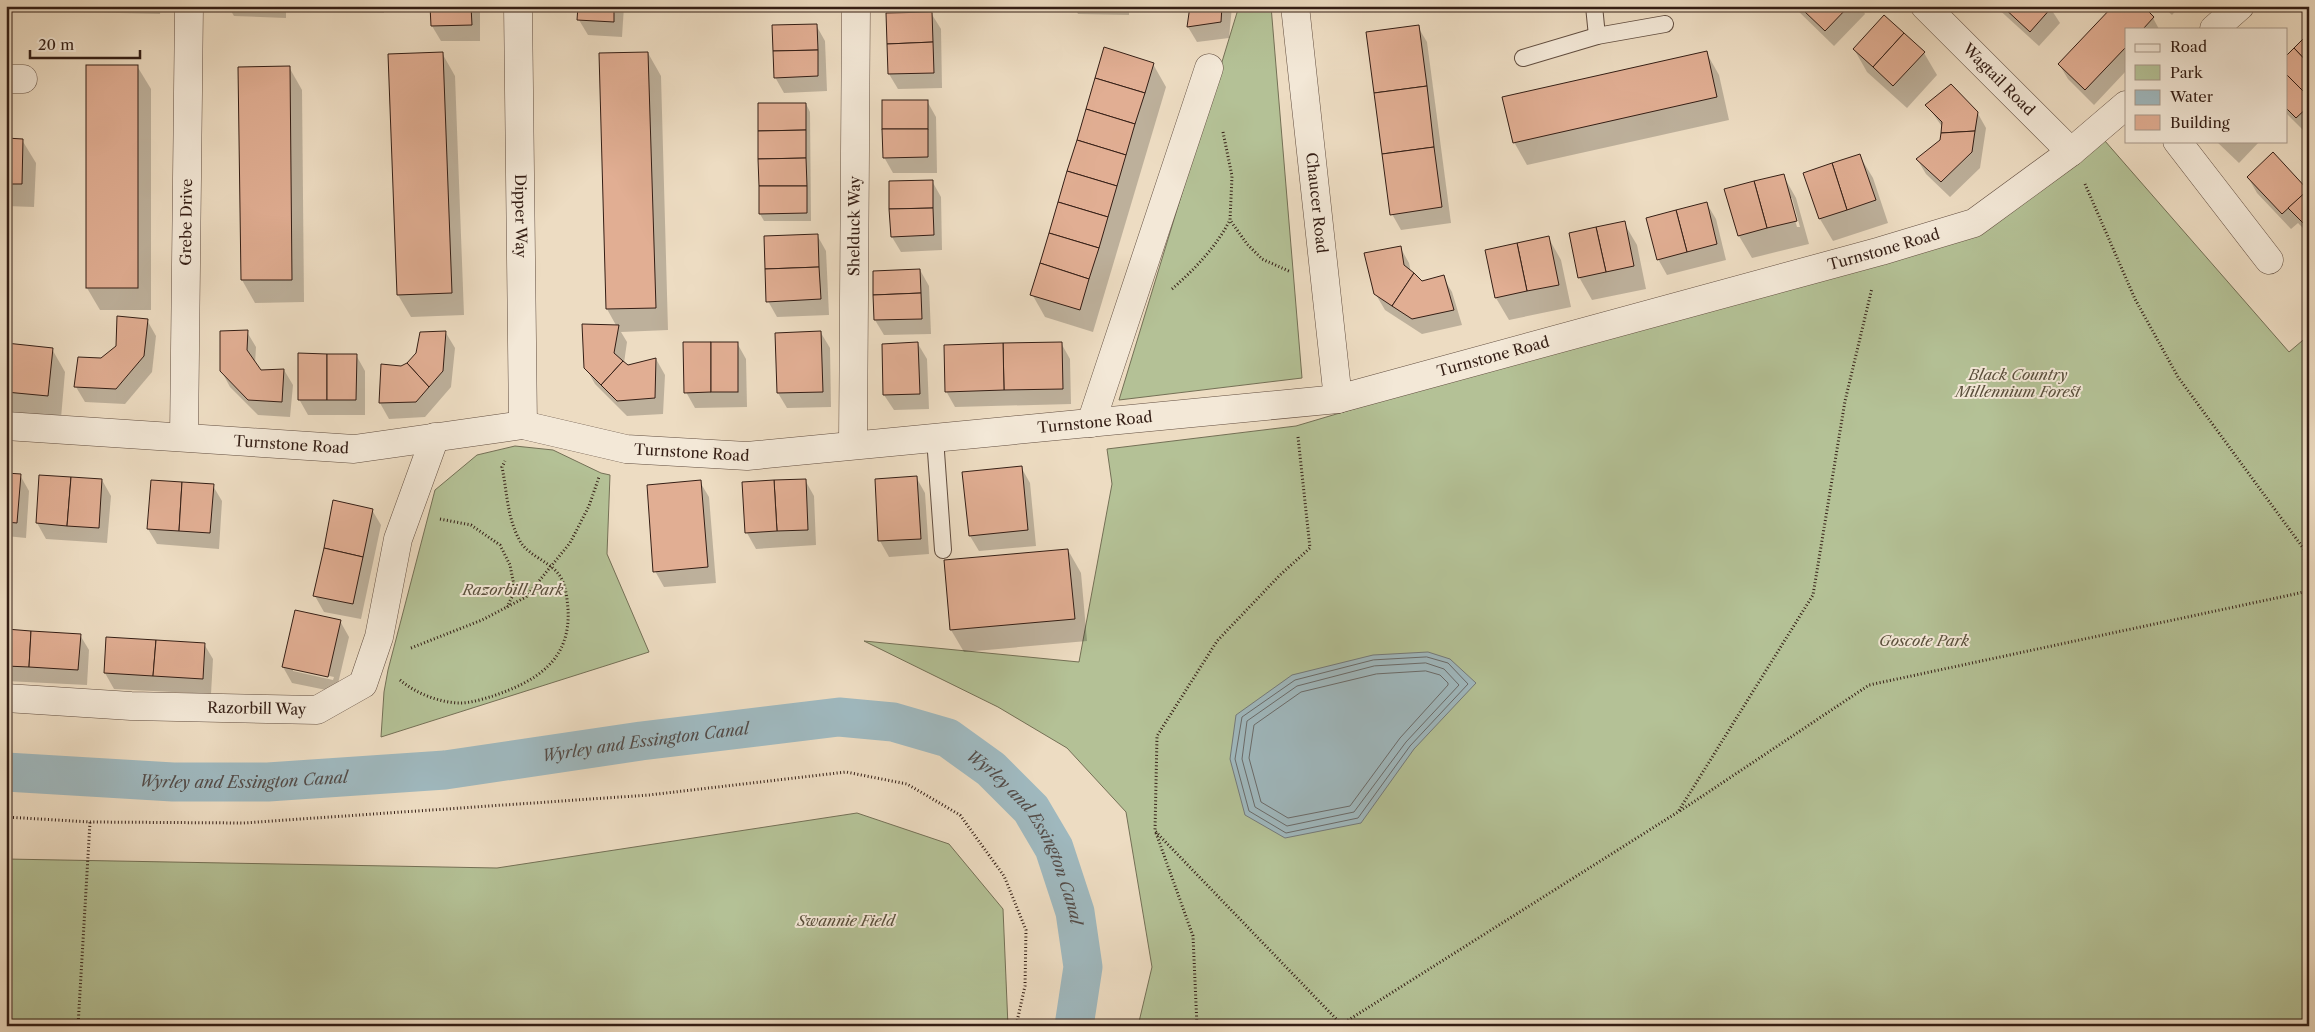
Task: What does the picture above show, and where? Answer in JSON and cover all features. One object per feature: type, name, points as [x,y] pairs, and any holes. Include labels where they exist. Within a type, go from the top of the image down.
[{"type":"street","name":"Grebe Drive","points":[[184,437],[189,6]]},
{"type":"street","name":"Dipper Way","points":[[518,6],[523,425]]},
{"type":"street","name":"Shelduck Way","points":[[853,445],[856,6]]},
{"type":"street","name":"Chaucer Road","points":[[1295,6],[1338,399]]},
{"type":"street","name":"Wagtail Road","points":[[1925,6],[2071,152]]},
{"type":"street","points":[[2215,28],[2240,6]]},
{"type":"street","points":[[1091,423],[1205,79]]},
{"type":"street","name":"Turnstone Road","points":[[6,426],[354,449],[523,425],[626,449],[747,456],[1338,399],[1882,251],[1974,223],[2071,152],[2125,105]]},
{"type":"street","points":[[2178,142],[2269,260]]},
{"type":"street","points":[[363,684],[379,637],[398,539],[435,437]]},
{"type":"street","name":"Razorbill Way","points":[[6,698],[131,706],[317,710],[363,684]]},
{"type":"lane","points":[[1594,6],[1597,36]]},
{"type":"lane","points":[[1523,58],[1597,36],[1666,24]]},
{"type":"lane","points":[[935,438],[943,550]]},
{"type":"path","points":[[1166,294],[1192,272],[1222,235],[1230,220],[1232,176],[1225,135],[1205,79]]},
{"type":"path","points":[[2071,152],[2134,299],[2178,378],[2309,556]]},
{"type":"path","points":[[1230,220],[1246,244],[1262,258],[1300,276],[1324,279]]},
{"type":"path","points":[[1678,812],[1814,595],[1845,401],[1882,251]]},
{"type":"path","points":[[1197,1026],[1193,936],[1155,830],[1157,736],[1217,641],[1280,575],[1310,548],[1293,404]]},
{"type":"path","points":[[363,684],[388,670],[420,694],[459,704],[480,700],[521,685],[550,667],[560,651],[567,633],[568,608],[565,586],[559,575],[552,568],[520,542],[508,509],[502,467],[515,446],[523,425]]},
{"type":"path","points":[[409,649],[482,620],[526,597],[552,568],[570,543],[589,506],[601,473],[607,445]]},
{"type":"path","points":[[409,510],[471,525],[500,545],[510,565],[515,591],[507,608]]},
{"type":"path","points":[[1155,830],[1340,1025],[1678,812],[1869,686],[2309,591]]},
{"type":"path","points":[[6,817],[90,822],[243,823],[468,809],[649,795],[846,772],[907,784],[960,815],[1004,876],[1026,930],[1025,986],[1016,1026]]},
{"type":"path","points":[[78,1026],[90,822]]},
{"type":"green space","points":[[1239,6],[1271,6],[1302,378],[1119,400]]},
{"type":"green space","name":"Goscote Park","points":[[2098,133],[2289,352],[2309,335],[2309,1026],[1138,1026],[1152,967],[1126,812],[1067,748],[998,707],[864,641],[1079,662],[1112,484],[1107,449],[1296,426],[1974,225]]},
{"type":"green space","name":"Razorbill Park","points":[[515,446],[553,450],[601,473],[610,475],[607,554],[649,652],[381,737],[384,692],[388,670],[435,490],[477,455]]},
{"type":"green space","name":"Swannie Field","points":[[857,813],[949,844],[1003,909],[1008,1026],[6,1026],[6,859],[497,868]]},
{"type":"water","points":[[1428,652],[1450,659],[1476,683],[1414,749],[1361,823],[1285,838],[1245,815],[1230,759],[1236,715],[1292,675],[1373,655]]},
{"type":"building","points":[[430,6],[471,6],[472,25],[431,26]]},
{"type":"building","points":[[578,6],[614,6],[614,22],[577,20]]},
{"type":"building","points":[[1190,6],[1222,6],[1221,22],[1187,27]]},
{"type":"building","points":[[1809,6],[1849,6],[1825,31],[1804,11]]},
{"type":"building","points":[[2002,6],[2051,6],[2052,7],[2030,32]]},
{"type":"building","points":[[2113,6],[2143,6],[2154,17],[2144,28],[2125,28],[2125,48],[2085,90],[2058,64]]},
{"type":"building","points":[[932,12],[933,42],[887,44],[886,13]]},
{"type":"building","points":[[1884,15],[1904,33],[1873,67],[1853,49]]},
{"type":"building","points":[[817,24],[818,50],[773,51],[772,25]]},
{"type":"building","points":[[1419,25],[1427,86],[1374,93],[1366,32]]},
{"type":"building","points":[[1904,33],[1925,52],[1893,86],[1873,67]]},
{"type":"building","points":[[2309,33],[2309,64],[2294,48]]},
{"type":"building","points":[[933,42],[934,73],[888,74],[887,44]]},
{"type":"building","points":[[1104,47],[1154,63],[1145,93],[1095,78]]},
{"type":"building","points":[[2294,48],[2309,64],[2309,97],[2288,76],[2288,54]]},
{"type":"building","points":[[818,50],[818,76],[774,78],[773,51]]},
{"type":"building","points":[[1707,51],[1717,97],[1513,143],[1502,97]]},
{"type":"building","points":[[443,52],[452,293],[397,295],[388,54]]},
{"type":"building","points":[[648,52],[656,308],[606,309],[599,53]]},
{"type":"building","points":[[86,65],[138,65],[138,288],[86,288]]},
{"type":"building","points":[[290,66],[292,280],[241,280],[238,67]]},
{"type":"building","points":[[2288,76],[2309,97],[2309,106],[2296,118],[2288,110]]},
{"type":"building","points":[[1095,78],[1145,93],[1135,124],[1086,109]]},
{"type":"building","points":[[1951,84],[1978,112],[1975,131],[1941,133],[1942,122],[1925,105]]},
{"type":"building","points":[[1427,86],[1434,147],[1382,154],[1374,93]]},
{"type":"building","points":[[882,100],[928,100],[928,129],[882,129]]},
{"type":"building","points":[[758,103],[806,103],[806,130],[758,131]]},
{"type":"building","points":[[1086,109],[1135,124],[1126,155],[1077,140]]},
{"type":"building","points":[[882,129],[928,129],[928,157],[883,158]]},
{"type":"building","points":[[806,130],[806,158],[758,159],[758,131]]},
{"type":"building","points":[[1975,131],[1972,152],[1941,182],[1916,159],[1940,140],[1941,133]]},
{"type":"building","points":[[6,138],[23,139],[22,184],[6,184]]},
{"type":"building","points":[[1077,140],[1126,155],[1117,186],[1067,171]]},
{"type":"building","points":[[1434,147],[1442,207],[1390,215],[1382,154]]},
{"type":"building","points":[[2273,152],[2308,190],[2282,214],[2247,177]]},
{"type":"building","points":[[1860,154],[1876,200],[1847,210],[1832,163]]},
{"type":"building","points":[[806,158],[807,186],[759,186],[758,159]]},
{"type":"building","points":[[1832,163],[1847,210],[1819,219],[1803,173]]},
{"type":"building","points":[[1067,171],[1117,186],[1108,217],[1058,202]]},
{"type":"building","points":[[1784,174],[1797,221],[1767,228],[1754,181]]},
{"type":"building","points":[[933,180],[933,208],[889,209],[889,181]]},
{"type":"building","points":[[1754,181],[1767,228],[1738,236],[1724,189]]},
{"type":"building","points":[[759,186],[807,186],[807,213],[759,214]]},
{"type":"building","points":[[2309,189],[2309,229],[2288,208]]},
{"type":"building","points":[[1058,202],[1108,217],[1099,248],[1049,233]]},
{"type":"building","points":[[1707,202],[1717,244],[1687,252],[1676,210]]},
{"type":"building","points":[[933,208],[934,235],[891,237],[889,209]]},
{"type":"building","points":[[1676,210],[1687,252],[1657,260],[1646,218]]},
{"type":"building","points":[[1625,221],[1634,266],[1606,272],[1596,227]]},
{"type":"building","points":[[1596,227],[1606,272],[1578,278],[1569,233]]},
{"type":"building","points":[[1049,233],[1099,248],[1089,279],[1040,263]]},
{"type":"building","points":[[818,234],[819,267],[765,269],[764,236]]},
{"type":"building","points":[[1549,236],[1559,285],[1527,291],[1517,243]]},
{"type":"building","points":[[1517,243],[1527,291],[1495,298],[1485,250]]},
{"type":"building","points":[[1401,246],[1404,265],[1414,273],[1392,306],[1374,294],[1364,253]]},
{"type":"building","points":[[1040,263],[1089,279],[1080,310],[1030,295]]},
{"type":"building","points":[[819,267],[821,299],[766,302],[765,269]]},
{"type":"building","points":[[920,269],[921,293],[873,295],[873,271]]},
{"type":"building","points":[[1414,273],[1422,281],[1444,275],[1454,310],[1412,319],[1392,306]]},
{"type":"building","points":[[921,293],[922,319],[874,320],[873,295]]},
{"type":"building","points":[[117,316],[148,319],[144,356],[116,389],[74,387],[78,357],[101,358],[116,346]]},
{"type":"building","points":[[582,324],[619,325],[614,353],[623,361],[601,385],[584,368]]},
{"type":"building","points":[[248,330],[247,350],[261,370],[284,369],[282,402],[248,400],[220,371],[220,331]]},
{"type":"building","points":[[446,331],[443,371],[429,387],[407,363],[416,353],[420,332]]},
{"type":"building","points":[[821,331],[823,392],[777,393],[775,333]]},
{"type":"building","points":[[683,342],[711,342],[711,392],[684,393]]},
{"type":"building","points":[[711,342],[738,342],[738,392],[711,392]]},
{"type":"building","points":[[918,342],[920,394],[883,395],[882,344]]},
{"type":"building","points":[[1062,342],[1063,389],[1004,390],[1003,343]]},
{"type":"building","points":[[6,343],[53,348],[48,396],[6,392]]},
{"type":"building","points":[[1003,343],[1004,390],[945,392],[944,345]]},
{"type":"building","points":[[298,353],[327,354],[327,400],[298,400]]},
{"type":"building","points":[[327,354],[357,354],[356,400],[327,400]]},
{"type":"building","points":[[656,358],[655,398],[617,401],[601,385],[623,361],[628,365]]},
{"type":"building","points":[[407,363],[429,387],[416,402],[379,403],[381,364],[401,366]]},
{"type":"building","points":[[1022,466],[1028,530],[969,536],[962,472]]},
{"type":"building","points":[[6,473],[21,474],[17,523],[6,522]]},
{"type":"building","points":[[39,475],[71,477],[67,526],[36,523]]},
{"type":"building","points":[[917,476],[921,539],[878,541],[875,479]]},
{"type":"building","points":[[71,477],[102,479],[99,528],[67,526]]},
{"type":"building","points":[[806,479],[808,530],[777,531],[774,480]]},
{"type":"building","points":[[151,480],[182,482],[179,531],[147,529]]},
{"type":"building","points":[[701,480],[708,567],[653,572],[647,485]]},
{"type":"building","points":[[774,480],[777,531],[745,533],[742,482]]},
{"type":"building","points":[[182,482],[214,484],[210,533],[179,531]]},
{"type":"building","points":[[333,500],[373,509],[363,557],[324,548]]},
{"type":"building","points":[[324,548],[363,557],[353,604],[313,596]]},
{"type":"building","points":[[1068,549],[1075,619],[950,630],[944,560]]},
{"type":"building","points":[[295,610],[341,620],[328,677],[282,667]]},
{"type":"building","points":[[6,629],[31,631],[29,667],[6,666]]},
{"type":"building","points":[[31,631],[81,634],[78,670],[29,667]]},
{"type":"building","points":[[106,637],[156,640],[153,676],[104,673]]},
{"type":"building","points":[[156,640],[205,643],[203,679],[153,676]]},
{"type":"waterway","name":"Wyrley and Essington Canal","points":[[6,772],[173,782],[268,782],[445,770],[641,741],[839,717],[893,722],[948,738],[991,769],[1031,809],[1054,848],[1075,912],[1083,967],[1074,1026]]},
{"type":"park label","name":"Black Country Millennium Forest","points":[[2018,384]]}]
